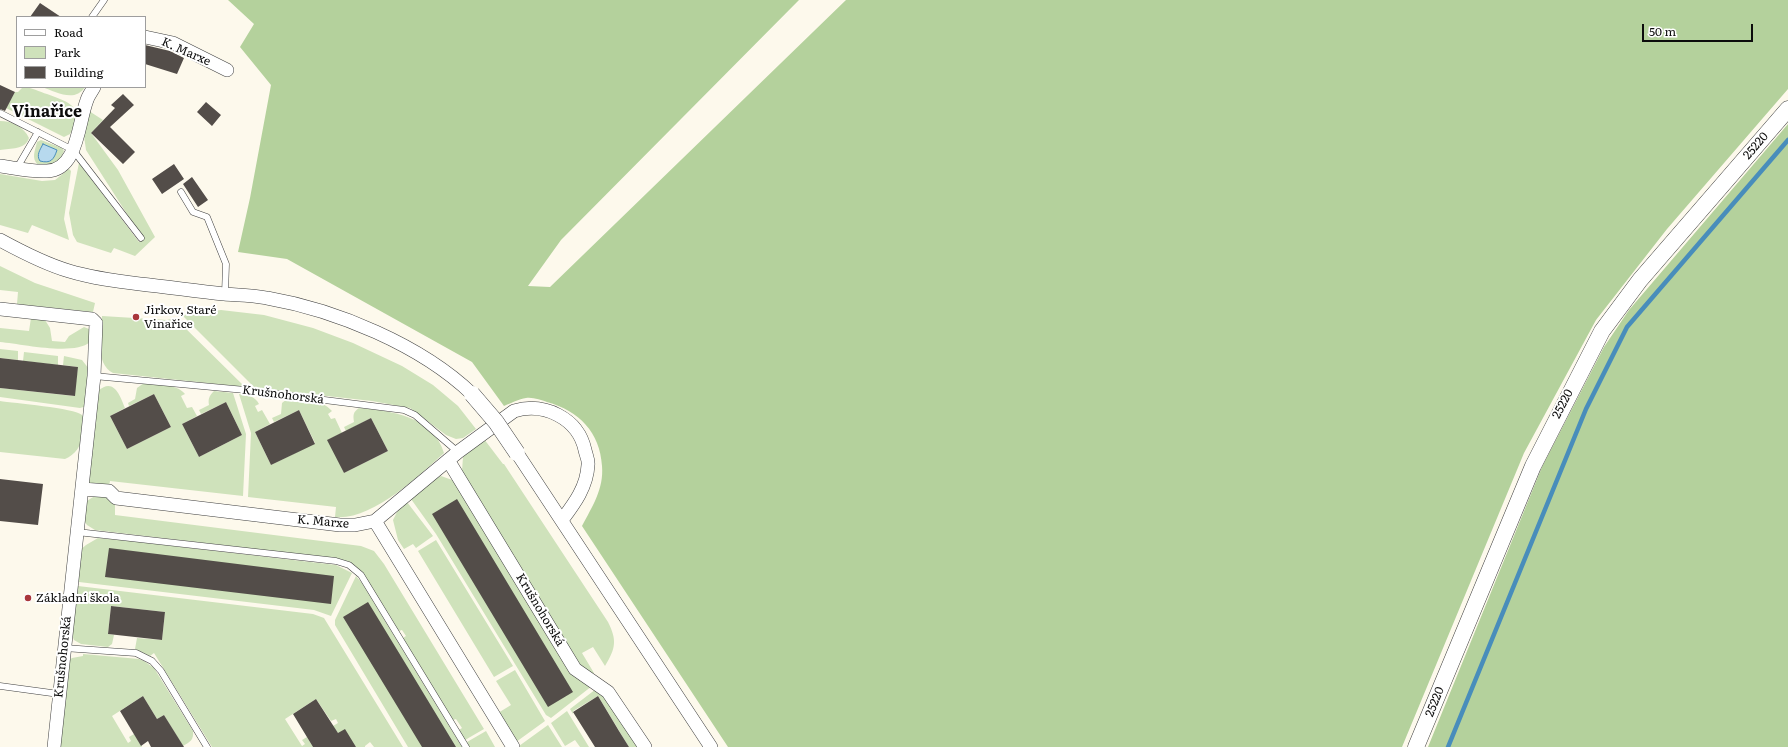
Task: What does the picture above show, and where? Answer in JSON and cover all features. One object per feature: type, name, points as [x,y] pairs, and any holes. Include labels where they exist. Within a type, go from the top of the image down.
[{"type":"street","name":"K. Marxe","points":[[146,37],[173,44],[227,70]]},
{"type":"street","points":[[0,166],[48,171],[58,169],[67,161],[72,150],[87,100],[93,88]]},
{"type":"street","name":"25220","points":[[1416,747],[1533,466],[1602,331],[1640,280],[1788,109]]},
{"type":"street","points":[[0,240],[41,261],[90,276],[266,298],[314,308],[363,327],[391,340],[434,364],[460,382],[496,422],[518,453],[711,747]]},
{"type":"street","name":"Krušnohorská","points":[[0,309],[92,319],[96,322],[94,376],[54,747]]},
{"type":"street","points":[[513,747],[375,521],[453,456],[514,411],[536,407],[558,414],[575,427],[584,446],[588,465],[583,488],[562,520]]},
{"type":"street","name":"Krušnohorská","points":[[453,456],[575,669],[608,692],[645,747]]},
{"type":"street","name":"K. Marxe","points":[[82,488],[109,491],[116,498],[340,525],[355,525],[375,521]]},
{"type":"lane","points":[[93,16],[104,0]]},
{"type":"lane","points":[[0,113],[72,150],[141,238]]},
{"type":"lane","points":[[17,168],[38,132]]},
{"type":"lane","points":[[181,192],[193,212],[207,217],[222,251],[226,264],[225,294]]},
{"type":"lane","name":"Krušnohorská","points":[[94,376],[245,390],[404,410],[415,415],[453,456]]},
{"type":"lane","points":[[77,532],[336,562],[349,565],[361,575],[466,747]]},
{"type":"lane","points":[[64,648],[136,653],[152,661],[161,671],[207,747]]},
{"type":"lane","points":[[0,686],[59,694]]},
{"type":"green space","points":[[228,0],[799,0],[561,240],[528,286],[550,287],[846,0],[1788,0],[1788,89],[1667,229],[1596,320],[1524,453],[1402,747],[728,747],[582,526],[596,498],[602,474],[602,466],[597,443],[586,425],[569,411],[537,399],[523,399],[504,406],[472,362],[287,259],[238,252],[250,198],[271,85],[240,47],[254,24]]},
{"type":"green space","points":[[22,88],[29,88],[55,97],[69,103],[74,107],[77,118],[70,134],[64,137],[6,108],[15,92],[18,92]]},
{"type":"green space","points":[[45,88],[84,88],[81,92],[71,95]]},
{"type":"green space","points":[[89,111],[103,120],[91,133],[118,170],[155,237],[135,256],[114,248],[111,253],[77,242],[73,235],[69,213],[79,163],[139,242],[143,239],[86,150],[83,129]]},
{"type":"green space","points":[[0,121],[13,123],[21,128],[29,138],[27,142],[21,147],[0,150]]},
{"type":"green space","points":[[1788,124],[1788,747],[1428,747],[1542,467],[1604,347],[1629,310]]},
{"type":"green space","points":[[41,140],[62,148],[64,151],[59,162],[54,166],[38,165],[35,160],[34,157],[37,142]]},
{"type":"green space","points":[[69,169],[71,171],[64,219],[69,240],[32,225],[28,233],[0,225],[0,174],[42,181],[55,180]]},
{"type":"green space","points":[[0,266],[35,283],[95,303],[93,312],[17,304],[18,292],[0,290]]},
{"type":"green space","points":[[221,310],[264,315],[313,328],[353,343],[402,366],[433,385],[458,406],[476,429],[463,438],[456,439],[446,435],[410,408],[372,401],[255,388],[182,315]]},
{"type":"green space","points":[[102,316],[167,320],[175,318],[245,387],[113,373],[103,362],[101,355],[100,339]]},
{"type":"green space","points":[[31,318],[45,320],[50,328],[52,341],[65,342],[69,336],[84,327],[89,329],[91,333],[90,342],[82,346],[60,349],[0,342],[0,328],[29,331]]},
{"type":"green space","points":[[0,349],[18,351],[18,360],[0,358]]},
{"type":"green space","points":[[24,352],[58,356],[58,365],[23,361]]},
{"type":"green space","points":[[64,356],[82,360],[89,369],[87,406],[80,408],[0,397],[0,388],[74,396],[78,367],[63,365]]},
{"type":"green space","points":[[144,383],[172,386],[181,390],[185,394],[181,396],[187,408],[192,407],[197,416],[182,424],[199,457],[242,435],[226,402],[201,414],[199,410],[209,405],[209,398],[214,391],[233,393],[246,434],[243,496],[110,481],[109,487],[92,485],[88,482],[98,391],[104,387],[112,387],[116,390],[125,408],[110,416],[127,449],[171,427],[154,394],[129,406],[128,403],[135,399],[137,388]]},
{"type":"green space","points":[[239,394],[248,395],[255,399],[259,404],[255,406],[258,412],[262,410],[270,424],[255,432],[271,465],[315,443],[299,410],[274,422],[272,418],[281,414],[282,403],[287,399],[317,402],[328,407],[332,411],[328,414],[331,419],[335,418],[342,433],[328,440],[344,473],[388,451],[371,418],[346,431],[344,427],[354,422],[354,414],[359,408],[397,414],[421,423],[431,431],[439,441],[444,453],[408,484],[379,505],[364,512],[349,516],[335,517],[336,507],[248,497],[251,433]]},
{"type":"green space","points":[[0,401],[68,410],[82,415],[84,417],[85,425],[82,439],[75,453],[65,459],[0,452]]},
{"type":"green space","points":[[484,439],[504,464],[611,628],[614,644],[605,666],[593,647],[582,653],[594,673],[587,673],[579,666],[465,479],[462,471],[463,457]]},
{"type":"green space","points":[[441,476],[455,481],[592,686],[551,718],[546,715],[436,534],[411,499],[436,478]]},
{"type":"green space","points":[[100,494],[108,495],[115,503],[115,515],[361,546],[374,551],[384,564],[484,729],[465,740],[459,730],[462,728],[456,719],[453,720],[403,638],[406,636],[402,630],[399,631],[366,578],[350,563],[339,559],[95,530],[87,525],[82,518],[85,505],[88,500]]},
{"type":"green space","points":[[407,502],[433,536],[416,548],[413,544],[404,549],[398,540],[393,520],[397,512]]},
{"type":"green space","points":[[98,538],[336,565],[352,573],[331,616],[314,610],[79,582],[76,579],[79,551]]},
{"type":"green space","points":[[436,540],[513,666],[494,677],[418,551]]},
{"type":"green space","points":[[356,576],[362,583],[462,747],[408,747],[335,625],[335,620]]},
{"type":"green space","points":[[78,586],[313,614],[324,618],[403,747],[374,747],[370,742],[365,747],[356,747],[338,733],[333,726],[338,723],[336,719],[331,721],[316,699],[285,719],[302,746],[305,744],[302,740],[307,737],[313,747],[212,747],[154,653],[150,656],[135,649],[137,638],[162,640],[165,612],[111,606],[108,634],[114,635],[112,644],[108,647],[81,644],[74,640],[71,632],[75,588]]},
{"type":"green space","points":[[83,654],[139,659],[154,668],[193,731],[193,737],[191,740],[183,746],[164,715],[157,719],[143,696],[112,716],[128,743],[131,741],[129,737],[134,734],[142,747],[59,747],[67,662],[72,658],[83,656]]},
{"type":"green space","points":[[515,670],[545,721],[516,742],[498,713],[511,705],[496,681]]},
{"type":"green space","points":[[596,689],[606,697],[640,747],[629,747],[598,696],[573,711],[573,714],[570,709]]},
{"type":"green space","points":[[567,711],[589,747],[580,747],[575,740],[565,746],[551,723]]},
{"type":"green space","points":[[548,725],[562,747],[519,746]]},
{"type":"green space","points":[[486,731],[495,747],[469,747],[467,742]]},
{"type":"water","points":[[43,144],[57,150],[52,160],[47,162],[40,161],[38,157]]},
{"type":"building","points":[[40,3],[60,16],[31,16]]},
{"type":"building","points":[[146,45],[170,51],[184,58],[177,74],[146,64]]},
{"type":"building","points":[[0,85],[15,92],[5,111],[0,109]]},
{"type":"building","points":[[123,94],[134,105],[110,127],[135,152],[123,164],[91,133],[115,108],[111,105]]},
{"type":"building","points":[[206,102],[221,115],[212,126],[197,112]]},
{"type":"building","points":[[174,164],[184,179],[162,194],[152,179]]},
{"type":"building","points":[[192,177],[208,200],[198,207],[183,184]]},
{"type":"building","points":[[0,358],[78,367],[75,396],[0,388]]},
{"type":"building","points":[[154,394],[171,427],[127,449],[110,416]]},
{"type":"building","points":[[226,402],[242,435],[199,457],[182,424]]},
{"type":"building","points":[[299,410],[315,444],[271,465],[255,432]]},
{"type":"building","points":[[371,418],[388,451],[344,473],[327,440]]},
{"type":"building","points":[[0,479],[43,484],[38,525],[0,521]]},
{"type":"building","points":[[457,499],[573,692],[548,707],[432,514]]},
{"type":"building","points":[[109,548],[334,576],[331,604],[105,577]]},
{"type":"building","points":[[368,602],[456,747],[422,747],[343,617]]},
{"type":"building","points":[[111,606],[165,612],[162,640],[108,634]]},
{"type":"building","points":[[143,696],[157,719],[164,715],[184,747],[151,747],[148,741],[141,746],[120,711]]},
{"type":"building","points":[[598,696],[629,747],[595,747],[573,712]]},
{"type":"building","points":[[316,699],[338,733],[345,729],[356,747],[313,747],[293,714]]},
{"type":"waterway","points":[[1448,747],[1586,409],[1627,327],[1788,140]]},
{"type":"place","name":"Jirkov, Staré Vinařice","points":[[136,317]]},
{"type":"place","name":"Základní škola","points":[[28,598]]},
{"type":"district","name":"Vinařice","points":[[47,112]]}]
